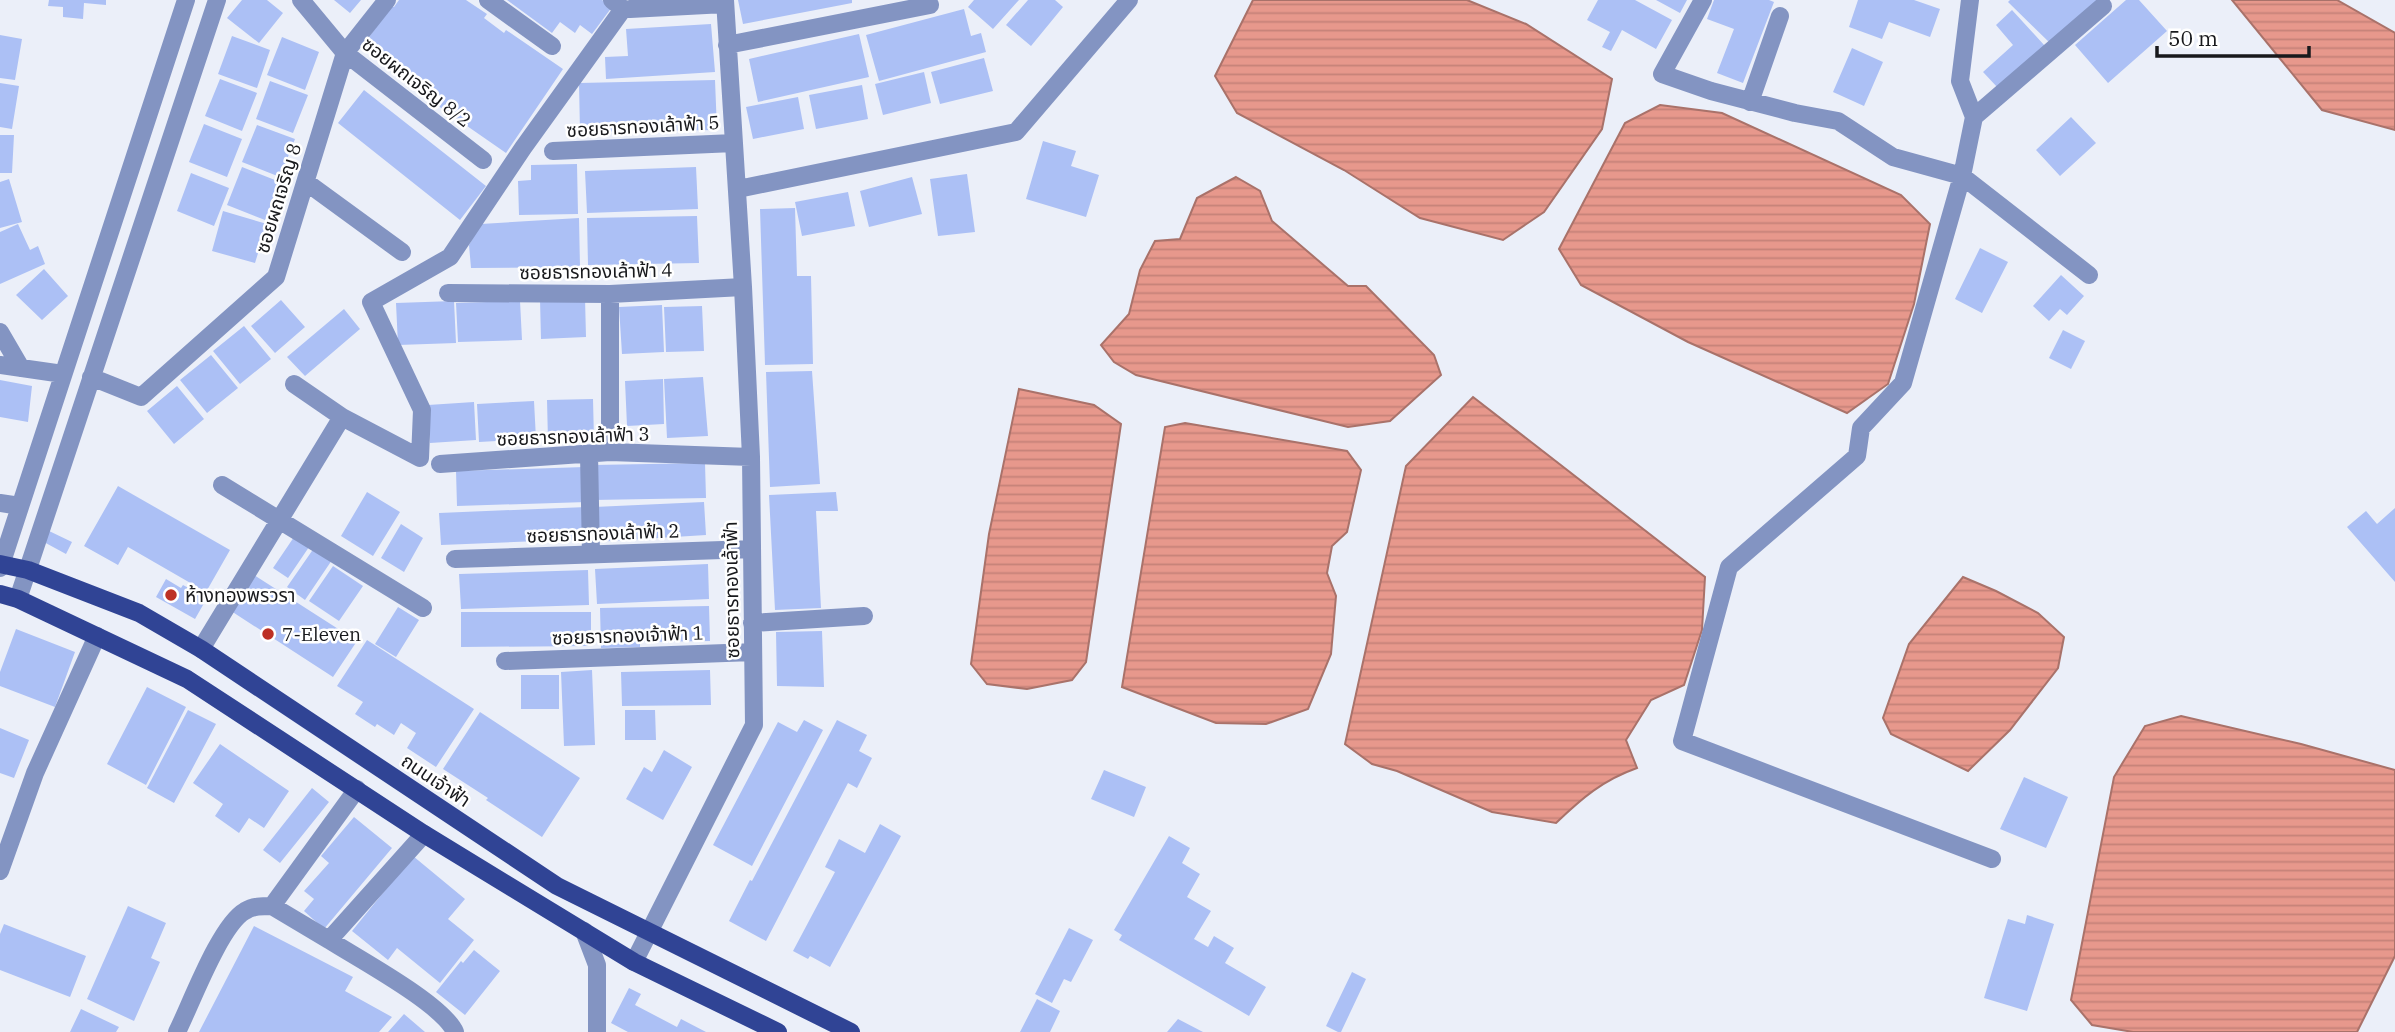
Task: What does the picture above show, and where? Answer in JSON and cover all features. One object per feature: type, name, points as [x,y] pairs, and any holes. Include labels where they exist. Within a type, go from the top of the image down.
[{"type":"main road","name":"ถนนเจ้าฟ้า","points":[[0,566],[28,570],[139,613],[201,649],[557,886],[852,1032]]},
{"type":"main road","points":[[0,594],[18,599],[187,678],[424,834],[634,962],[778,1032]]},
{"type":"street","points":[[0,566],[186,0]]},
{"type":"street","points":[[18,599],[217,0]]},
{"type":"street","name":"ซอยผถเจริญ 8/2","points":[[301,0],[345,53],[483,160]]},
{"type":"street","name":"ซอยผถเจริญ 8","points":[[91,377],[141,397],[276,277],[345,53],[387,0]]},
{"type":"street","points":[[488,0],[552,46]]},
{"type":"street","points":[[294,384],[342,417],[419,457],[422,410],[371,302],[450,257],[523,148],[623,9],[612,0]]},
{"type":"street","points":[[738,189],[1016,132],[1129,0]]},
{"type":"street","points":[[1703,0],[1662,74],[1710,92],[1838,121],[1893,157],[1962,176],[2089,275]]},
{"type":"street","points":[[1970,0],[1960,81],[1973,117],[1962,176],[1903,383],[1861,428],[1857,456],[1729,567],[1682,741],[1992,859]]},
{"type":"street","points":[[630,9],[725,2]]},
{"type":"street","name":"ซอยธารทองเล้าฟ้า","points":[[634,962],[754,724],[751,457],[738,189],[725,2]]},
{"type":"street","points":[[727,45],[930,5]]},
{"type":"street","points":[[1973,117],[2103,6]]},
{"type":"street","points":[[1750,102],[1780,16]]},
{"type":"street","name":"ซอยธารทองเล้าฟ้า 5","points":[[553,151],[734,143]]},
{"type":"street","points":[[306,182],[402,252]]},
{"type":"street","name":"ซอยธารทองเล้าฟ้า 4","points":[[448,293],[610,294],[743,287]]},
{"type":"street","points":[[610,294],[610,452]]},
{"type":"street","points":[[0,332],[21,368]]},
{"type":"street","points":[[0,365],[63,374]]},
{"type":"street","points":[[201,649],[342,417]]},
{"type":"street","name":"ซอยธารทองเล้าฟ้า 3","points":[[440,464],[610,452],[751,457]]},
{"type":"street","points":[[589,454],[592,554]]},
{"type":"street","points":[[222,485],[423,608]]},
{"type":"street","points":[[0,503],[20,506]]},
{"type":"street","name":"ซอยธารทองเล้าฟ้า 2","points":[[455,559],[752,549]]},
{"type":"street","points":[[752,623],[864,616]]},
{"type":"street","points":[[0,871],[35,773],[97,636]]},
{"type":"street","name":"ซอยธารทองเจ้าฟ้า 1","points":[[505,661],[753,652]]},
{"type":"street","points":[[272,906],[356,789]]},
{"type":"street","points":[[328,940],[424,834]]},
{"type":"street","points":[[177,1032],[226,930],[243,912],[255,906],[272,906],[427,1002],[449,1020],[455,1032]]},
{"type":"street","points":[[584,931],[597,965],[597,1032]]},
{"type":"shaded area","points":[[1253,0],[1467,0],[1526,24],[1612,79],[1602,129],[1544,212],[1503,240],[1420,218],[1344,170],[1237,113],[1215,76]]},
{"type":"shaded area","points":[[2232,0],[2337,0],[2395,33],[2395,130],[2322,110]]},
{"type":"shaded area","points":[[1660,105],[1722,113],[1901,195],[1930,224],[1914,304],[1888,384],[1847,413],[1688,342],[1581,285],[1559,249],[1625,123]]},
{"type":"shaded area","points":[[1236,177],[1260,191],[1272,221],[1348,286],[1366,286],[1434,355],[1441,375],[1390,421],[1348,427],[1136,375],[1114,362],[1101,345],[1129,314],[1140,270],[1155,241],[1180,239],[1197,198]]},
{"type":"shaded area","points":[[1019,389],[1094,405],[1121,424],[1086,662],[1072,680],[1027,689],[987,684],[971,664],[989,534]]},
{"type":"shaded area","points":[[1473,397],[1705,577],[1702,630],[1684,685],[1651,700],[1626,740],[1637,768],[1594,791],[1556,823],[1492,812],[1397,771],[1372,764],[1345,744],[1406,466]]},
{"type":"shaded area","points":[[1185,423],[1347,451],[1361,470],[1347,532],[1332,546],[1327,573],[1336,596],[1331,654],[1308,709],[1266,724],[1216,723],[1122,687],[1165,427]]},
{"type":"shaded area","points":[[1963,577],[2038,613],[2064,637],[2058,668],[2010,730],[1968,771],[1891,734],[1883,718],[1909,644]]},
{"type":"shaded area","points":[[2181,716],[2301,744],[2395,770],[2395,956],[2357,1032],[2133,1032],[2092,1025],[2071,1000],[2114,777],[2145,726]]},
{"type":"building","points":[[49,0],[106,0],[106,5],[84,3],[83,19],[63,17],[63,7],[48,6]]},
{"type":"building","points":[[242,0],[267,0],[283,13],[259,43],[227,18]]},
{"type":"building","points":[[334,0],[361,0],[350,13]]},
{"type":"building","points":[[399,0],[466,0],[487,14],[484,18],[504,33],[506,30],[563,69],[506,153],[408,85],[411,81],[362,47],[391,6],[394,7]]},
{"type":"building","points":[[507,0],[602,0],[612,7],[592,34],[580,25],[575,33],[560,22],[552,33]]},
{"type":"building","points":[[738,0],[852,0],[852,3],[743,24]]},
{"type":"building","points":[[974,0],[1019,0],[993,29],[968,7]]},
{"type":"building","points":[[1028,0],[1055,0],[1063,7],[1031,46],[1006,25]]},
{"type":"building","points":[[1598,0],[1635,0],[1672,20],[1656,49],[1622,30],[1611,51],[1602,47],[1610,32],[1587,20]]},
{"type":"building","points":[[1656,0],[1687,0],[1680,13]]},
{"type":"building","points":[[1714,0],[1774,2],[1743,83],[1717,73],[1734,29],[1707,19]]},
{"type":"building","points":[[1858,0],[1914,0],[1940,9],[1930,37],[1889,22],[1882,39],[1849,27]]},
{"type":"building","points":[[2097,0],[2052,45],[2008,2]]},
{"type":"building","points":[[2126,0],[2139,0],[2167,31],[2108,83],[2075,45]]},
{"type":"building","points":[[964,9],[971,36],[981,33],[986,52],[879,81],[866,35]]},
{"type":"building","points":[[2012,10],[2045,46],[1998,88],[1983,72],[2013,45],[1996,25]]},
{"type":"building","points":[[711,24],[715,72],[606,79],[605,57],[628,56],[626,29]]},
{"type":"building","points":[[859,34],[869,77],[758,102],[749,59]]},
{"type":"building","points":[[0,35],[22,39],[15,80],[0,78]]},
{"type":"building","points":[[232,36],[270,50],[257,88],[218,74]]},
{"type":"building","points":[[282,37],[319,52],[305,90],[267,75]]},
{"type":"building","points":[[1852,48],[1883,62],[1864,106],[1833,92]]},
{"type":"building","points":[[984,58],[993,91],[940,104],[931,72]]},
{"type":"building","points":[[924,72],[931,103],[883,115],[875,84]]},
{"type":"building","points":[[220,79],[257,93],[242,131],[205,116]]},
{"type":"building","points":[[715,80],[717,130],[580,132],[579,83]]},
{"type":"building","points":[[270,81],[308,95],[293,133],[256,119]]},
{"type":"building","points":[[0,83],[19,86],[12,129],[0,127]]},
{"type":"building","points":[[862,85],[868,119],[816,129],[809,95]]},
{"type":"building","points":[[364,90],[486,186],[460,220],[338,123]]},
{"type":"building","points":[[798,97],[804,129],[753,139],[746,107]]},
{"type":"building","points":[[2071,117],[2096,143],[2060,176],[2036,150]]},
{"type":"building","points":[[204,124],[242,139],[227,177],[189,162]]},
{"type":"building","points":[[257,125],[295,139],[280,177],[242,162]]},
{"type":"building","points":[[0,135],[14,135],[12,173],[0,173]]},
{"type":"building","points":[[1043,141],[1076,151],[1071,166],[1099,175],[1086,217],[1026,199]]},
{"type":"building","points":[[577,164],[578,214],[519,215],[518,181],[531,180],[531,165]]},
{"type":"building","points":[[242,167],[280,182],[265,220],[227,205]]},
{"type":"building","points":[[696,167],[698,209],[587,213],[585,171]]},
{"type":"building","points":[[191,173],[229,188],[214,226],[177,211]]},
{"type":"building","points":[[967,174],[975,232],[938,236],[930,179]]},
{"type":"building","points":[[912,177],[922,214],[869,227],[860,191]]},
{"type":"building","points":[[9,179],[22,222],[0,228],[0,182]]},
{"type":"building","points":[[848,192],[855,226],[802,236],[795,202]]},
{"type":"building","points":[[795,208],[797,276],[811,276],[813,364],[765,365],[760,209]]},
{"type":"building","points":[[223,211],[267,224],[255,263],[212,251]]},
{"type":"building","points":[[697,216],[699,263],[588,265],[587,218]]},
{"type":"building","points":[[579,218],[580,267],[471,268],[469,245],[481,224]]},
{"type":"building","points":[[18,224],[30,250],[38,246],[45,264],[0,284],[0,232]]},
{"type":"building","points":[[1980,248],[2008,262],[1982,313],[1955,299]]},
{"type":"building","points":[[44,269],[68,296],[42,320],[16,295]]},
{"type":"building","points":[[2061,275],[2084,296],[2067,315],[2060,309],[2049,321],[2033,306]]},
{"type":"building","points":[[585,298],[586,337],[541,339],[540,299]]},
{"type":"building","points":[[281,300],[305,327],[275,353],[251,326]]},
{"type":"building","points":[[454,301],[456,343],[398,345],[396,303]]},
{"type":"building","points":[[520,301],[522,340],[458,342],[456,303]]},
{"type":"building","points":[[662,305],[664,352],[622,354],[619,307]]},
{"type":"building","points":[[702,306],[704,351],[666,352],[664,307]]},
{"type":"building","points":[[344,309],[360,329],[305,376],[287,357]]},
{"type":"building","points":[[244,326],[271,359],[240,384],[213,351]]},
{"type":"building","points":[[2063,330],[2085,341],[2071,369],[2049,358]]},
{"type":"building","points":[[211,355],[238,388],[207,413],[180,380]]},
{"type":"building","points":[[812,371],[820,484],[770,487],[766,372]]},
{"type":"building","points":[[703,377],[708,436],[667,438],[664,379]]},
{"type":"building","points":[[663,379],[664,424],[627,426],[625,381]]},
{"type":"building","points":[[0,380],[32,386],[28,422],[0,417]]},
{"type":"building","points":[[177,386],[204,419],[174,444],[147,411]]},
{"type":"building","points":[[593,399],[594,440],[548,441],[547,400]]},
{"type":"building","points":[[534,401],[536,439],[479,442],[477,404]]},
{"type":"building","points":[[474,402],[476,440],[430,443],[428,405]]},
{"type":"building","points":[[705,463],[706,498],[593,500],[593,465]]},
{"type":"building","points":[[585,467],[587,502],[457,506],[456,471]]},
{"type":"building","points":[[118,486],[230,550],[206,592],[128,547],[118,565],[84,546]]},
{"type":"building","points":[[367,492],[400,512],[373,556],[341,536]]},
{"type":"building","points":[[836,492],[838,511],[816,511],[821,608],[775,610],[769,495]]},
{"type":"building","points":[[704,502],[706,535],[595,542],[594,507]]},
{"type":"building","points":[[587,507],[588,539],[441,545],[439,513]]},
{"type":"building","points":[[2395,508],[2395,582],[2347,527],[2366,511],[2377,524]]},
{"type":"building","points":[[401,524],[423,538],[404,572],[381,558]]},
{"type":"building","points":[[47,530],[72,542],[66,554],[42,541]]},
{"type":"building","points":[[294,537],[309,547],[288,578],[273,568]]},
{"type":"building","points":[[314,548],[332,560],[305,600],[287,587]]},
{"type":"building","points":[[708,564],[709,599],[597,604],[595,569]]},
{"type":"building","points":[[333,566],[363,586],[339,621],[309,601]]},
{"type":"building","points":[[588,570],[589,605],[461,609],[459,574]]},
{"type":"building","points":[[251,573],[357,641],[333,677],[228,609]]},
{"type":"building","points":[[166,579],[207,598],[195,619],[156,597]]},
{"type":"building","points":[[709,606],[710,641],[640,642],[640,647],[601,648],[600,608]]},
{"type":"building","points":[[398,607],[419,620],[396,657],[375,644]]},
{"type":"building","points":[[461,612],[591,612],[591,646],[461,647]]},
{"type":"building","points":[[16,629],[75,652],[55,707],[0,686],[0,672]]},
{"type":"building","points":[[822,631],[824,687],[777,686],[776,632]]},
{"type":"building","points":[[367,640],[474,709],[436,767],[407,748],[416,733],[401,723],[394,735],[377,724],[375,727],[355,714],[363,702],[337,686]]},
{"type":"building","points":[[592,670],[595,745],[564,746],[561,672]]},
{"type":"building","points":[[710,670],[711,705],[622,706],[621,672]]},
{"type":"building","points":[[521,675],[559,675],[559,709],[521,709]]},
{"type":"building","points":[[147,687],[186,707],[146,785],[107,764]]},
{"type":"building","points":[[188,710],[216,724],[174,803],[147,788]]},
{"type":"building","points":[[625,710],[655,710],[656,740],[625,740]]},
{"type":"building","points":[[480,712],[580,778],[542,837],[443,769]]},
{"type":"building","points":[[804,720],[823,730],[752,866],[713,845],[778,722],[797,732]]},
{"type":"building","points":[[837,720],[867,735],[859,751],[872,758],[857,788],[848,783],[766,941],[729,921]]},
{"type":"building","points":[[0,728],[29,740],[14,778],[0,773]]},
{"type":"building","points":[[220,744],[289,791],[264,828],[249,818],[239,833],[215,816],[223,804],[193,783]]},
{"type":"building","points":[[664,750],[692,767],[663,820],[626,799],[644,767],[652,772]]},
{"type":"building","points":[[1104,770],[1146,787],[1134,817],[1091,799]]},
{"type":"building","points":[[2024,777],[2068,797],[2046,848],[2000,829]]},
{"type":"building","points":[[312,788],[329,802],[280,863],[263,850]]},
{"type":"building","points":[[354,817],[392,848],[324,929],[304,911],[314,899],[304,891],[329,863],[321,856]]},
{"type":"building","points":[[880,824],[901,836],[830,967],[810,956],[808,959],[793,951],[835,872],[825,867],[839,839],[865,853]]},
{"type":"building","points":[[1169,836],[1190,848],[1182,863],[1200,874],[1187,897],[1211,911],[1194,939],[1208,947],[1214,936],[1234,948],[1225,963],[1266,987],[1249,1016],[1119,940],[1122,935],[1114,930]]},
{"type":"building","points":[[413,856],[465,899],[448,919],[474,940],[440,983],[397,948],[388,960],[352,931]]},
{"type":"building","points":[[128,906],[166,923],[151,958],[160,962],[134,1021],[87,999]]},
{"type":"building","points":[[2027,915],[2054,924],[2027,1011],[1984,998],[2008,919],[2025,924]]},
{"type":"building","points":[[4,924],[86,956],[70,997],[0,970],[0,934]]},
{"type":"building","points":[[254,926],[353,977],[345,991],[392,1017],[379,1032],[199,1032]]},
{"type":"building","points":[[1069,928],[1093,940],[1071,982],[1064,979],[1052,1003],[1035,994]]},
{"type":"building","points":[[474,950],[500,971],[465,1015],[436,992],[461,961],[463,963]]},
{"type":"building","points":[[1352,972],[1366,979],[1341,1032],[1338,1032],[1326,1026]]},
{"type":"building","points":[[629,988],[641,994],[635,1005],[677,1027],[681,1019],[706,1032],[628,1032],[611,1023]]},
{"type":"building","points":[[1037,999],[1060,1011],[1050,1032],[1020,1032]]},
{"type":"building","points":[[81,1009],[119,1027],[116,1032],[70,1032]]},
{"type":"building","points":[[404,1014],[425,1032],[388,1032]]},
{"type":"building","points":[[1178,1019],[1203,1032],[1167,1032]]},
{"type":"place","name":"ห้างทองพรวรา","points":[[171,595]]},
{"type":"place","name":"7-Eleven","points":[[268,634]]}]
